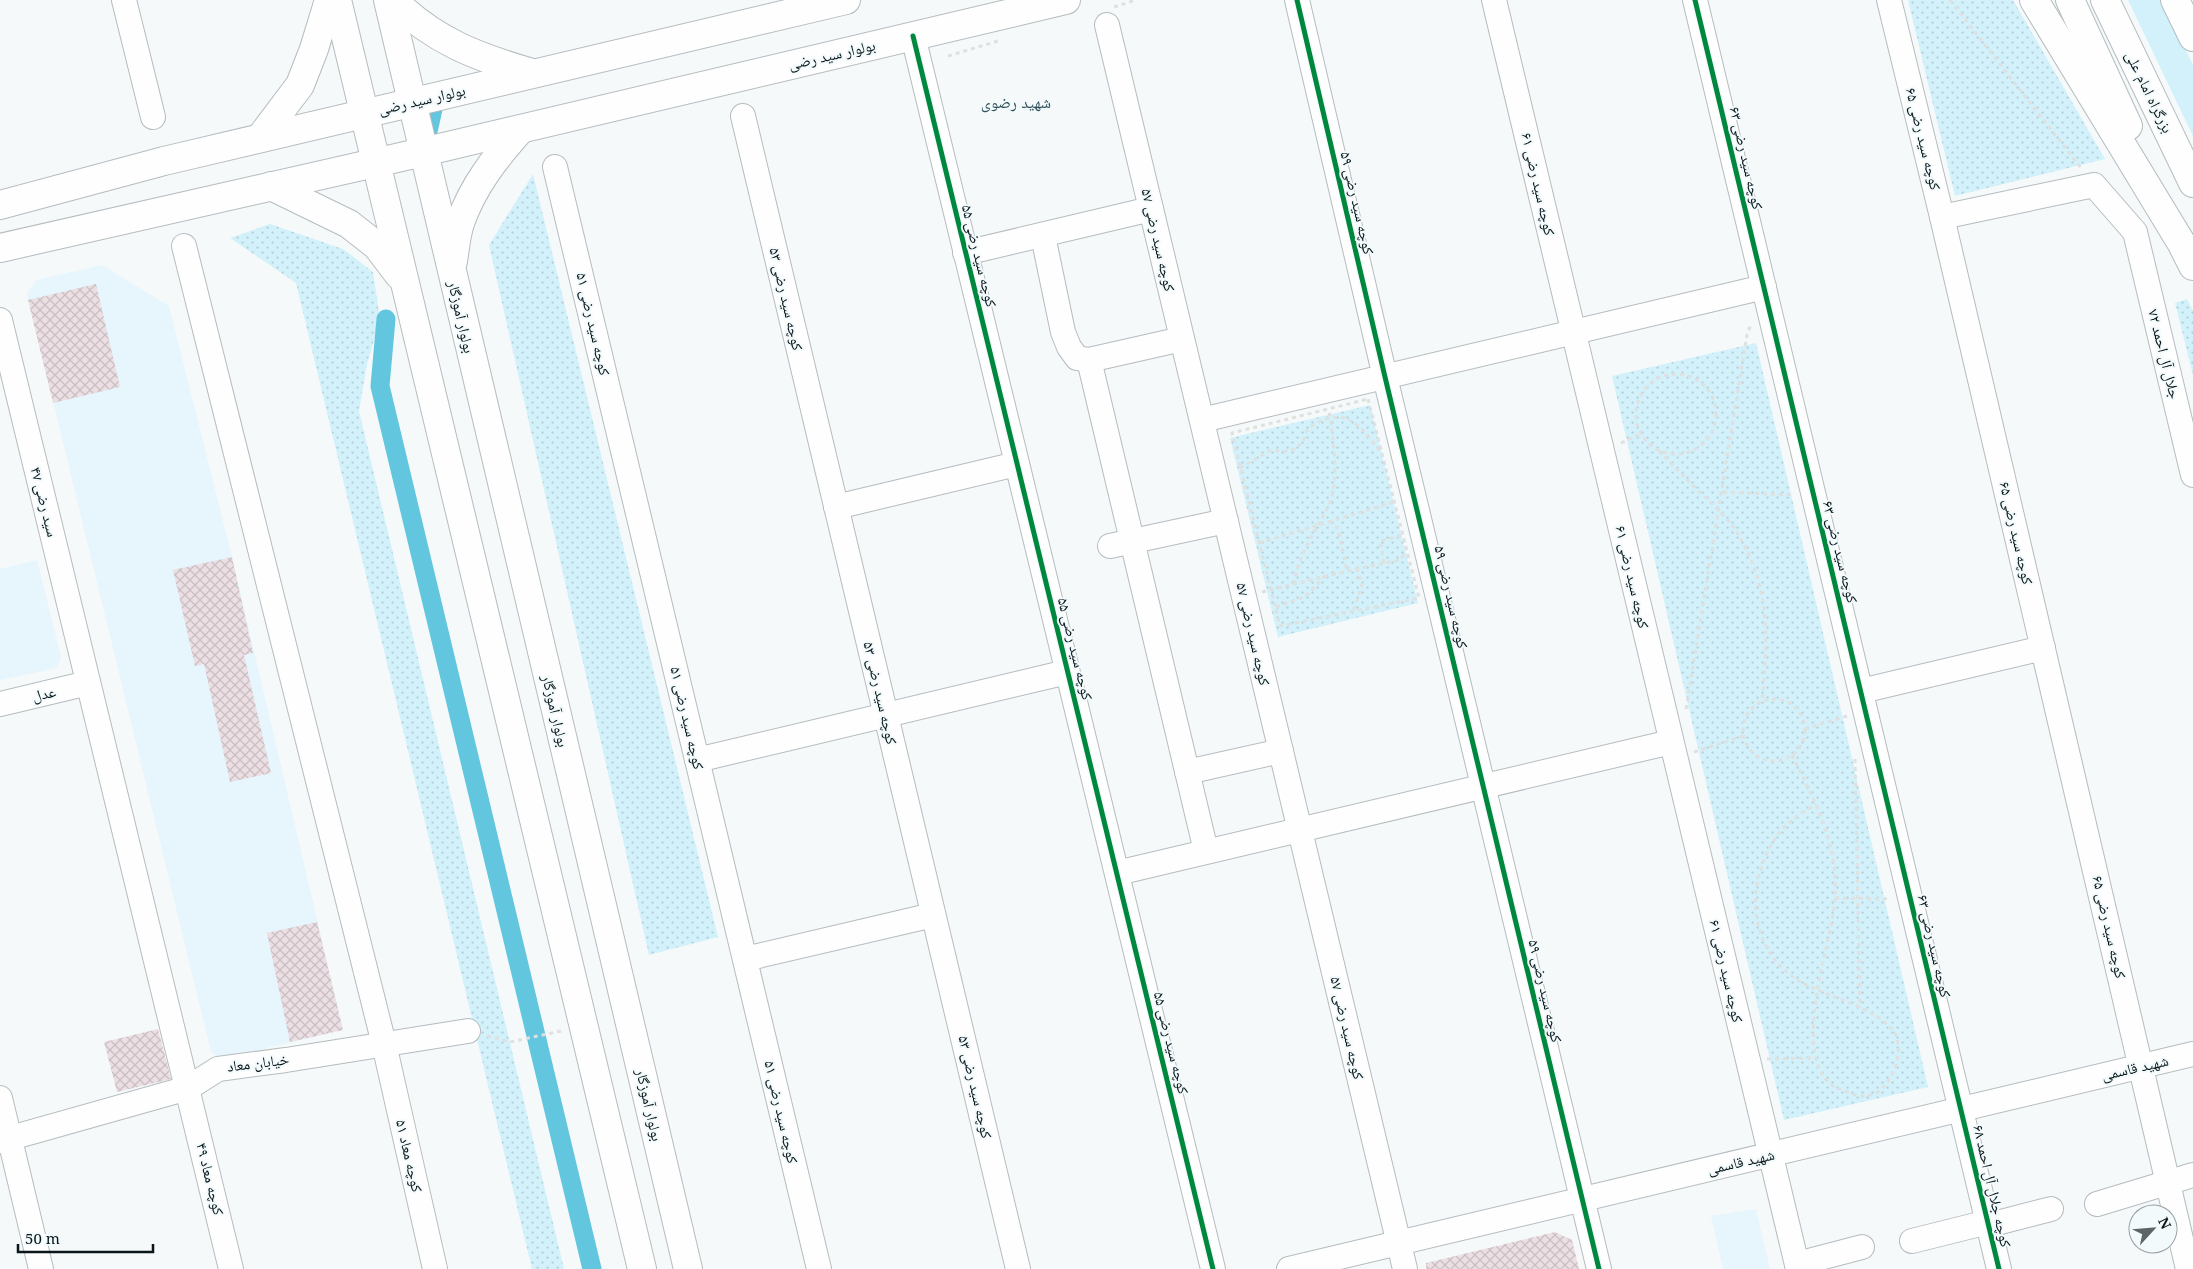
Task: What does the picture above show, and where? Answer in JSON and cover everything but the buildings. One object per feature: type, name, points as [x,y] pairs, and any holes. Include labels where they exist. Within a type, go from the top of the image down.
[{"type":"main road","points":[[260,138],[300,85],[314,49],[329,0]]},
{"type":"main road","points":[[337,0],[642,1269]]},
{"type":"main road","points":[[388,0],[412,102]]},
{"type":"main road","points":[[393,0],[410,17],[447,41],[482,58],[533,74]]},
{"type":"main road","name":"بولوار سید رضی","points":[[0,204],[260,138],[846,0]]},
{"type":"main road","name":"بولوار سید رضی","points":[[376,162],[1066,0]]},
{"type":"main road","points":[[2034,0],[2188,255]]},
{"type":"main road","points":[[2070,0],[2188,255]]},
{"type":"main road","name":"بزرگراه امام علی","points":[[2105,0],[2193,183]]},
{"type":"main road","points":[[2175,0],[2193,37]]},
{"type":"main road","name":"بولوار آموزگار","points":[[412,102],[688,1269]]},
{"type":"main road","points":[[451,273],[460,224],[473,192],[491,163],[520,129]]},
{"type":"main road","points":[[0,248],[376,162]]},
{"type":"main road","points":[[271,186],[349,224],[378,246],[406,284]]},
{"type":"street","points":[[124,0],[153,117]]},
{"type":"street","name":"کوچه سید رضی ۵۹","points":[[1298,0],[1385,377],[1404,499],[1412,533],[1483,786],[1599,1269]]},
{"type":"street","name":"کوچه سید رضی ۶۱","points":[[1494,0],[1797,1266]]},
{"type":"street","name":"کوچه سید رضی ۶۳","points":[[1695,0],[1961,1110]]},
{"type":"street","name":"کوچه سید رضی ۶۵","points":[[1889,0],[1942,217],[2188,1269]]},
{"type":"street","name":"کوچه سید رضی ۵۷","points":[[1107,25],[1405,1269]]},
{"type":"street","name":"کوچه سید رضی ۵۵","points":[[912,36],[1213,1269]]},
{"type":"street","name":"کوچه سید رضی ۵۳","points":[[742,116],[1018,1269]]},
{"type":"street","name":"کوچه سید رضی ۵۱","points":[[555,168],[819,1269]]},
{"type":"street","points":[[1942,217],[2094,184]]},
{"type":"street","name":"جلال آل احمد ۷۲","points":[[2094,184],[2135,232],[2193,475]]},
{"type":"street","points":[[965,254],[1151,209]]},
{"type":"street","points":[[1043,236],[1063,332],[1069,347],[1077,358],[1090,360],[1182,338]]},
{"type":"street","name":"کوچه معاد ۵۱","points":[[184,246],[384,1044],[435,1269]]},
{"type":"street","points":[[1202,420],[1327,400],[1385,377],[1764,287]]},
{"type":"street","name":"سید رضی ۴۷","points":[[0,320],[188,1088]]},
{"type":"street","points":[[1090,360],[1121,544],[1187,772],[1206,850]]},
{"type":"street","points":[[836,507],[1017,464]]},
{"type":"street","points":[[1121,544],[1226,521]]},
{"type":"street","points":[[1863,700],[2042,648]]},
{"type":"street","points":[[697,760],[1067,672]]},
{"type":"street","name":"عدل","points":[[0,704],[88,683]]},
{"type":"street","points":[[1117,873],[1206,850],[1300,830],[1483,786],[1673,750]]},
{"type":"street","points":[[1187,772],[1281,751]]},
{"type":"street","points":[[744,959],[933,914]]},
{"type":"street","name":"خیابان معاد","points":[[5,1140],[188,1088],[218,1068],[286,1060],[468,1031]]},
{"type":"street","name":"شهید قاسمی","points":[[1289,1269],[2193,1054]]},
{"type":"street","name":"کوچه معاد ۴۹","points":[[188,1088],[232,1269]]},
{"type":"street","points":[[0,1098],[5,1140],[41,1269]]},
{"type":"street","name":"کوچه جلال آل احمد ۶۸","points":[[1961,1110],[1999,1269]]},
{"type":"street","points":[[2097,1204],[2193,1176]]},
{"type":"street","points":[[1912,1241],[2051,1209]]},
{"type":"street","points":[[1797,1266],[1862,1247]]},
{"type":"path","points":[[1950,0],[2094,184]]},
{"type":"path","points":[[1684,717],[1747,334],[1753,319]]},
{"type":"path","points":[[1659,451],[1673,454],[1686,453],[1699,448],[1709,438],[1716,426],[1717,412],[1714,398],[1706,386],[1696,378],[1682,373],[1668,374],[1655,379],[1639,397],[1636,409],[1639,428],[1649,444],[1659,451],[1738,534],[1762,589],[1766,618],[1767,650],[1762,701]]},
{"type":"path","points":[[1383,456],[1368,399],[1327,400],[1232,433],[1280,626],[1419,598],[1407,550],[1412,533]]},
{"type":"path","points":[[1294,584],[1296,568],[1316,525],[1330,505],[1333,488],[1335,444],[1327,400]]},
{"type":"path","points":[[1240,468],[1271,450],[1284,452],[1294,450],[1303,441],[1306,431],[1317,422],[1330,417],[1353,420],[1364,430],[1383,456],[1404,499],[1412,533],[1407,550],[1400,560],[1347,570],[1244,596]]},
{"type":"path","points":[[1722,492],[1814,496]]},
{"type":"path","points":[[1259,543],[1404,499]]},
{"type":"path","points":[[1330,522],[1338,529],[1347,570]]},
{"type":"path","points":[[1384,563],[1380,541],[1412,533]]},
{"type":"path","points":[[1354,610],[1362,585],[1356,569]]},
{"type":"path","points":[[1276,607],[1306,596],[1326,576]]},
{"type":"path","points":[[1772,699],[1790,704],[1802,719],[1804,729],[1803,739],[1792,754],[1784,759],[1773,761],[1763,759],[1754,754],[1747,746],[1743,736],[1743,725],[1746,715],[1762,701],[1772,699]]},
{"type":"path","points":[[1804,729],[1863,700]]},
{"type":"path","points":[[1673,750],[1743,736]]},
{"type":"path","points":[[1792,754],[1816,804],[1830,838],[1835,869],[1834,898],[1817,991],[1813,1026],[1816,1058],[1823,1075],[1833,1086],[1848,1093],[1865,1096],[1878,1091],[1890,1079],[1897,1064],[1898,1047],[1892,1029],[1879,1018],[1860,1008],[1817,991],[1794,978],[1777,962],[1764,943],[1757,922],[1754,901],[1756,881],[1764,857],[1777,834],[1796,817],[1816,804]]},
{"type":"path","points":[[1856,756],[1854,765],[1860,1008]]},
{"type":"path","points":[[1834,898],[1885,899],[1907,885]]},
{"type":"path","points":[[510,1042],[568,1030]]},
{"type":"path","points":[[1747,1060],[1816,1058]]},
{"type":"shaded area","points":[[1908,0],[2013,0],[2105,159],[1955,196]]},
{"type":"shaded area","points":[[2128,0],[2162,0],[2193,65],[2193,136]]},
{"type":"shaded area","points":[[533,174],[718,937],[649,955],[489,245]]},
{"type":"shaded area","points":[[270,224],[343,249],[373,272],[380,319],[367,364],[359,411],[564,1269],[532,1269],[296,283],[230,238]]},
{"type":"shaded area","points":[[102,265],[169,306],[232,557],[343,1030],[220,1059],[211,1052],[27,294],[36,280]]},
{"type":"shaded area","points":[[2187,299],[2193,311],[2193,375],[2175,303]]},
{"type":"shaded area","points":[[1756,343],[1928,1087],[1784,1120],[1612,376]]},
{"type":"shaded area","points":[[1370,405],[1418,603],[1278,637],[1230,438]]},
{"type":"shaded area","points":[[37,560],[61,657],[57,668],[0,680],[0,569]]},
{"type":"shaded area","points":[[1756,1209],[1770,1269],[1723,1269],[1711,1216]]},
{"type":"waterway","points":[[425,145],[433,109]]},
{"type":"waterway","points":[[386,319],[380,386],[592,1269]]},
{"type":"cycle path","points":[[1297,0],[1385,377],[1599,1269]]},
{"type":"cycle path","points":[[1695,0],[1999,1269]]},
{"type":"cycle path","points":[[913,36],[1213,1269]]},
{"type":"district","name":"شهید رضوی","points":[[1016,102]]}]
